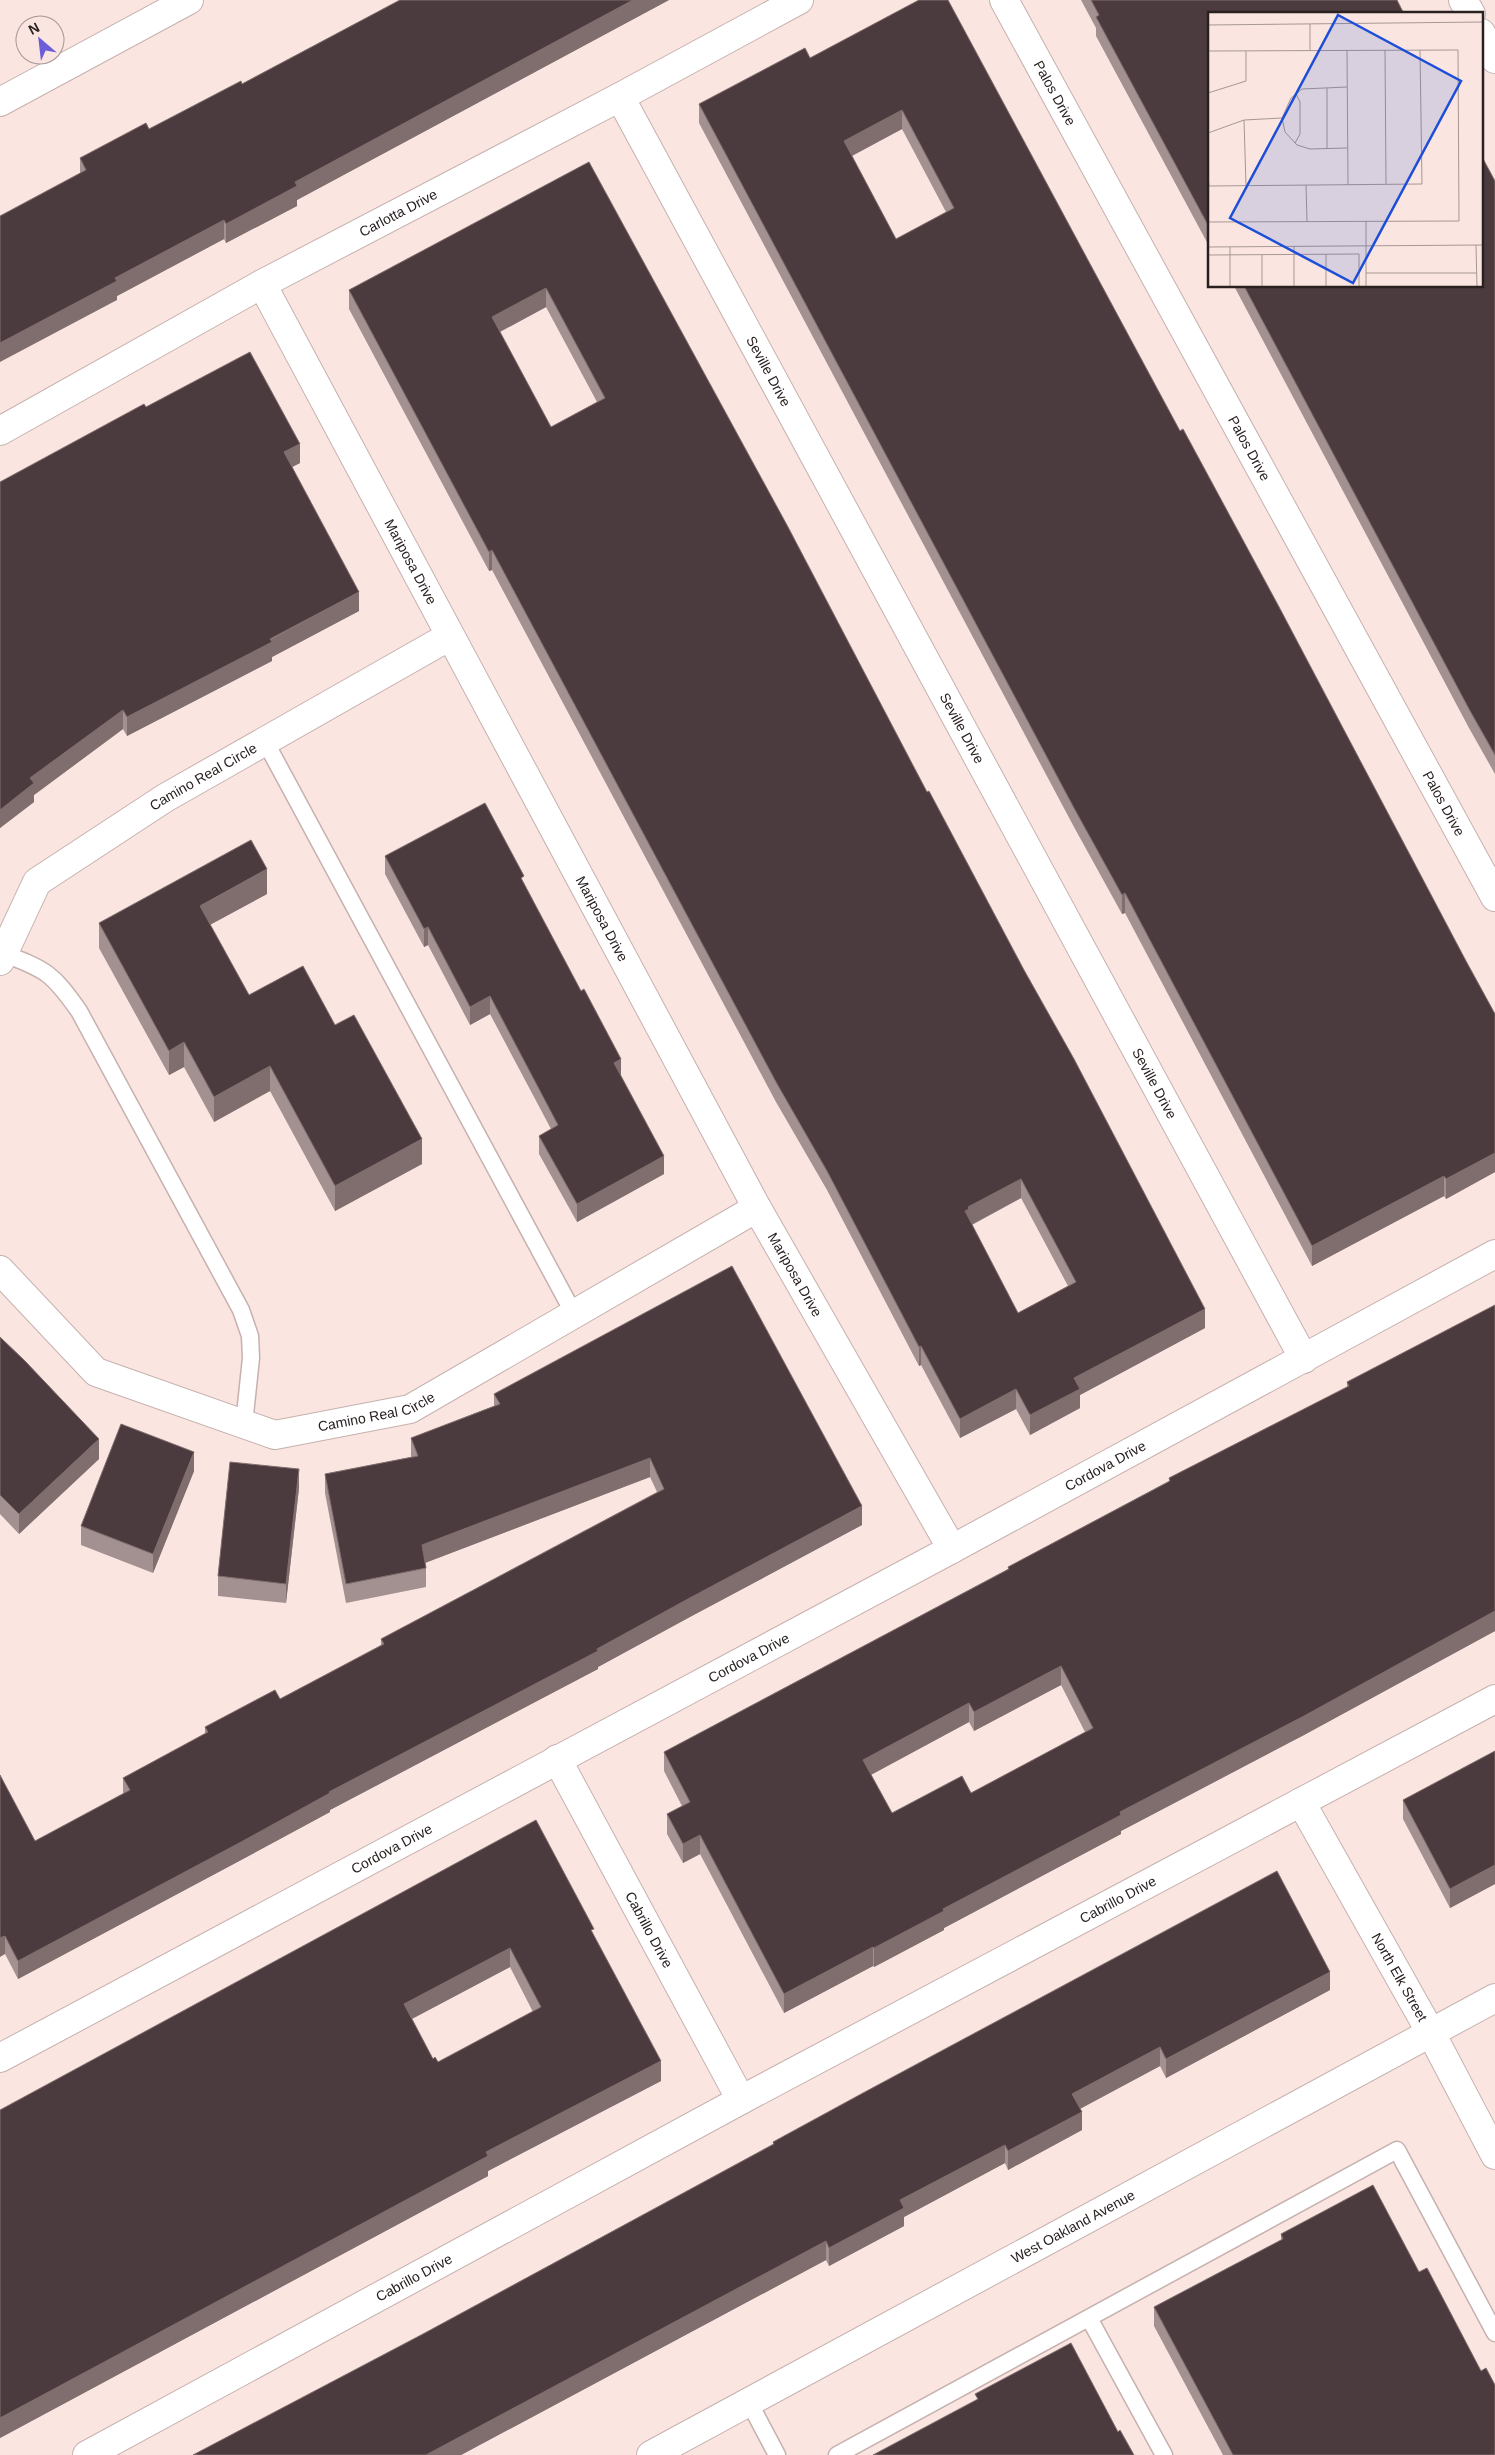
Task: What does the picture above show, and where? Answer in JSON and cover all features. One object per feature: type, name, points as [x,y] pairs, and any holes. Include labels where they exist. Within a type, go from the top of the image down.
[{"type":"street","points":[[0,102],[189,0]]},
{"type":"street","name":"Carlotta Drive","points":[[0,431],[262,284],[620,97],[799,0]]},
{"type":"street","name":"Palos Drive","points":[[1004,0],[1495,897]]},
{"type":"street","points":[[1464,0],[1470,12]]},
{"type":"street","points":[[1482,35],[1495,59]]},
{"type":"street","name":"Seville Drive","points":[[620,97],[1304,1359]]},
{"type":"street","name":"Mariposa Drive","points":[[262,284],[757,1208],[952,1549]]},
{"type":"street","name":"Camino Real Circle","points":[[2,957],[37,882],[164,798],[450,636]]},
{"type":"street","name":"Camino Real Circle","points":[[0,1270],[96,1372],[275,1435],[410,1409],[757,1208]]},
{"type":"street","name":"Cordova Drive","points":[[0,2058],[952,1549],[1495,1254]]},
{"type":"street","name":"Cabrillo Drive","points":[[87,2455],[741,2100],[1495,1700]]},
{"type":"street","name":"Cabrillo Drive","points":[[557,1759],[741,2100]]},
{"type":"street","name":"North Elk Street","points":[[1301,1802],[1431,2033],[1495,2155]]},
{"type":"street","name":"West Oakland Avenue","points":[[651,2455],[1495,1998]]},
{"type":"lane","points":[[265,741],[574,1314]]},
{"type":"lane","points":[[2,957],[35,965],[58,981],[79,1011],[241,1310],[250,1336],[251,1358],[244,1424]]},
{"type":"lane","points":[[838,2455],[1398,2150],[1495,2333]]},
{"type":"lane","points":[[1089,2318],[1164,2455]]},
{"type":"lane","points":[[748,2402],[777,2455]]},
{"type":"building","points":[[400,0],[633,0],[295,182],[297,186],[226,224],[224,220],[115,278],[117,281],[0,343],[0,216],[86,170],[80,158],[146,123],[149,129],[241,81],[242,84]]},
{"type":"building","points":[[919,0],[948,0],[1180,431],[1183,429],[1278,605],[1495,1014],[1495,1153],[1446,1179],[1444,1176],[1312,1246],[1125,893],[1122,895],[1074,808],[699,104],[805,48],[810,58]],"holes":[[[902,110],[954,208],[896,239],[844,141]]]},
{"type":"building","points":[[1091,0],[1397,0],[1403,12],[1208,12],[1208,225],[1096,17],[1099,15]]},
{"type":"building","points":[[1482,157],[1495,181],[1495,755],[1245,288],[1482,288]]},
{"type":"building","points":[[589,162],[788,527],[927,792],[929,791],[1024,970],[1074,1059],[1205,1309],[1074,1378],[1080,1389],[1030,1415],[1016,1389],[960,1419],[921,1346],[919,1347],[827,1171],[776,1082],[492,550],[489,552],[349,290]],"holes":[[[546,288],[605,398],[551,427],[492,317]],[[1021,1179],[1076,1282],[1018,1313],[965,1211],[969,1209],[968,1207]]]},
{"type":"building","points":[[250,352],[300,444],[284,452],[359,592],[270,639],[272,642],[127,717],[123,710],[30,778],[34,783],[0,810],[0,482],[144,404],[146,407]]},
{"type":"building","points":[[485,803],[524,876],[521,878],[581,991],[584,989],[621,1059],[614,1063],[664,1156],[577,1204],[539,1136],[558,1125],[490,996],[470,1007],[428,927],[424,929],[385,856]]},
{"type":"building","points":[[251,840],[267,869],[200,906],[249,995],[303,966],[335,1025],[354,1015],[422,1139],[335,1186],[270,1066],[214,1097],[184,1042],[169,1051],[99,923]]},
{"type":"building","points":[[732,1266],[862,1506],[688,1599],[597,1649],[598,1651],[329,1792],[243,1841],[18,1961],[5,1936],[0,1938],[0,1775],[35,1841],[130,1790],[123,1778],[208,1732],[205,1727],[275,1690],[280,1699],[384,1644],[381,1639],[664,1489],[650,1458],[422,1545],[426,1568],[346,1584],[325,1474],[418,1456],[411,1438],[500,1404],[494,1394]]},
{"type":"building","points":[[1495,1305],[1495,1611],[1304,1716],[1120,1812],[1121,1815],[943,1909],[944,1911],[784,1994],[700,1835],[683,1844],[667,1814],[690,1802],[664,1752],[1009,1569],[1008,1567],[1170,1481],[1169,1478],[1349,1386],[1347,1382]],"holes":[[[1061,1666],[1093,1728],[971,1793],[962,1776],[892,1813],[863,1760],[969,1703],[974,1712]]]},
{"type":"building","points":[[0,1337],[99,1439],[19,1514],[0,1495]]},
{"type":"building","points":[[121,1424],[194,1452],[153,1554],[81,1526]]},
{"type":"building","points":[[230,1462],[299,1469],[286,1584],[218,1576]]},
{"type":"building","points":[[1495,1751],[1495,1865],[1450,1889],[1403,1800]]},
{"type":"building","points":[[536,1820],[594,1929],[591,1930],[661,2061],[486,2152],[488,2156],[0,2418],[0,2110]],"holes":[[[510,1948],[541,2007],[438,2062],[435,2057],[433,2059],[404,2004]]]},
{"type":"building","points":[[1277,1871],[1330,1972],[1166,2059],[1160,2047],[1072,2094],[1082,2112],[1008,2151],[1005,2145],[900,2200],[904,2208],[829,2248],[826,2241],[426,2455],[193,2455],[423,2334],[774,2144],[773,2142],[863,2093]]},
{"type":"building","points":[[1373,2185],[1419,2272],[1427,2268],[1481,2371],[1486,2368],[1495,2385],[1495,2455],[1233,2455],[1154,2307],[1283,2239],[1281,2234]]},
{"type":"building","points":[[1071,2343],[1118,2432],[1120,2430],[1134,2455],[873,2455],[978,2399],[975,2394]]}]
